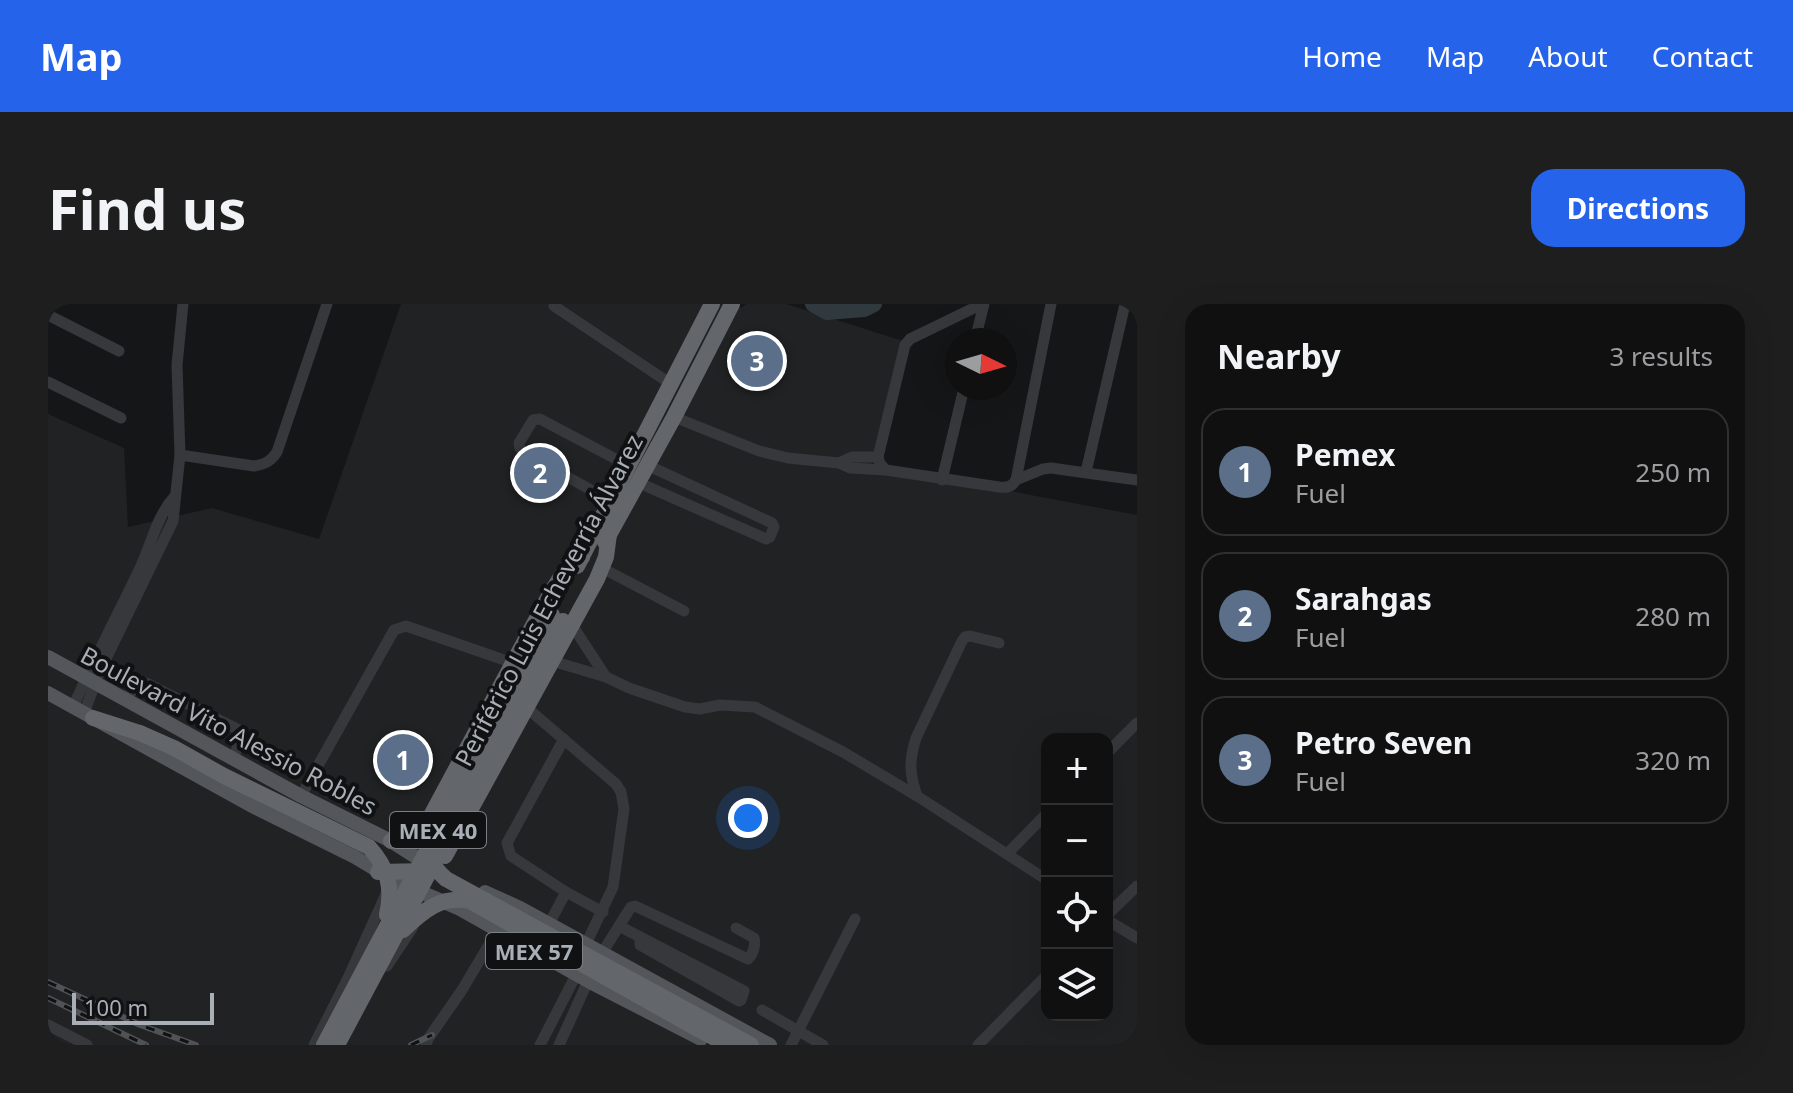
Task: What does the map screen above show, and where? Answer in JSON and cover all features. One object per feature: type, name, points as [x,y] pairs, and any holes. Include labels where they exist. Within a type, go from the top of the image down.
[{"type":"highway","name":"Periférico Luis Echeverría Álvarez","points":[[562,620],[582,557],[712,304]]},
{"type":"highway","name":"Periférico Luis Echeverría Álvarez","points":[[324,1045],[386,939],[674,417],[732,304]]},
{"type":"highway","points":[[436,870],[552,661],[562,620],[602,568],[609,534]]},
{"type":"highway","points":[[391,841],[417,833],[426,825],[562,575],[582,557]]},
{"type":"highway","points":[[83,713],[174,748],[369,847],[389,877],[391,891],[386,939]]},
{"type":"highway","points":[[426,825],[430,832],[443,839],[458,835]]},
{"type":"highway","points":[[426,825],[430,860],[436,870],[456,885],[751,1045]]},
{"type":"highway","points":[[374,869],[436,870]]},
{"type":"highway","points":[[386,939],[433,905],[458,899],[470,901],[728,1045]]},
{"type":"highway","name":"Periférico Luis Echeverría Álvarez","points":[[337,1045],[386,939]]},
{"type":"main road","name":"Boulevard Vito Alessio Robles","points":[[48,657],[301,796],[391,841],[436,870],[518,907],[770,1045]]},
{"type":"main road","points":[[48,693],[252,806],[355,857],[367,844],[368,829]]},
{"type":"main road","name":"MEX 57","points":[[355,857],[395,881],[458,908],[582,978],[712,1045]]},
{"type":"main road","points":[[374,869],[381,883],[382,903]]},
{"type":"main road","points":[[395,881],[436,870]]},
{"type":"street","points":[[83,713],[90,681],[134,591],[158,519],[175,496],[180,455],[177,365],[183,304]]},
{"type":"street","points":[[180,455],[254,466],[272,460],[327,304]]},
{"type":"street","points":[[886,470],[878,457],[905,345],[910,339],[983,304]]},
{"type":"street","points":[[978,328],[983,304]]},
{"type":"street","points":[[674,417],[759,451],[788,458],[1007,488],[1016,480],[1051,304]]},
{"type":"street","points":[[1086,472],[1125,304]]},
{"type":"street","points":[[554,306],[671,384]]},
{"type":"street","points":[[48,315],[119,351]]},
{"type":"street","points":[[48,382],[121,418]]},
{"type":"street","points":[[942,480],[961,400]]},
{"type":"street","points":[[611,501],[524,453],[519,443],[533,420],[540,419],[629,466]]},
{"type":"street","points":[[839,463],[852,457],[878,457]]},
{"type":"street","points":[[637,482],[766,539],[770,537],[774,527],[772,523],[647,465]]},
{"type":"street","points":[[1016,480],[1051,468],[1137,480]]},
{"type":"street","points":[[602,568],[684,611]]},
{"type":"street","points":[[562,620],[606,677]]},
{"type":"street","points":[[301,796],[394,630],[406,626],[513,663]]},
{"type":"street","points":[[917,796],[910,776],[914,745],[962,641],[970,636],[999,643]]},
{"type":"street","points":[[552,661],[606,677],[685,707],[755,707],[843,752],[1042,877]]},
{"type":"street","points":[[125,698],[139,685],[146,683],[239,730],[240,740],[233,759]]},
{"type":"street","points":[[527,708],[616,784],[623,801],[611,895],[586,944]]},
{"type":"street","points":[[1113,747],[1137,723]]},
{"type":"street","points":[[564,739],[507,843],[511,856],[603,912]]},
{"type":"street","points":[[1007,854],[1041,819]]},
{"type":"street","points":[[314,1045],[395,881]]},
{"type":"street","points":[[1113,912],[1137,886]]},
{"type":"street","points":[[549,924],[566,892]]},
{"type":"street","points":[[382,903],[403,899],[415,906],[419,919]]},
{"type":"street","points":[[602,953],[631,907],[638,906],[748,959],[754,938],[736,928]]},
{"type":"street","points":[[344,1045],[381,975],[419,919],[440,908],[458,908]]},
{"type":"street","points":[[791,1045],[855,919]]},
{"type":"street","points":[[1113,922],[1137,938]]},
{"type":"street","points":[[619,926],[744,991],[741,1000],[640,945],[640,937]]},
{"type":"street","points":[[426,1045],[497,931]]},
{"type":"street","points":[[540,1045],[582,978]]},
{"type":"street","points":[[559,1045],[582,978]]},
{"type":"street","points":[[978,1045],[1041,981]]},
{"type":"street","points":[[762,1010],[823,1045]]},
{"type":"street","points":[[48,1025],[87,1045]]},
{"type":"shaded area","points":[[401,304],[731,304],[742,308],[746,304],[786,304],[903,341],[872,465],[1137,515],[1137,1045],[48,1045],[48,414],[124,448],[128,527],[212,508],[319,539]]},
{"type":"waterway","points":[[813,304],[827,312],[864,309],[874,304]]},
{"type":"railway","points":[[48,982],[140,1025],[196,1045]]},
{"type":"railway","points":[[48,998],[146,1045]]},
{"type":"railway","points":[[411,1045],[432,1035]]},
{"type":"place","name":"Petro Seven","points":[[757,361]]},
{"type":"place","name":"Sarahgas","points":[[540,473]]},
{"type":"place","name":"Pemex","points":[[403,760]]}]
